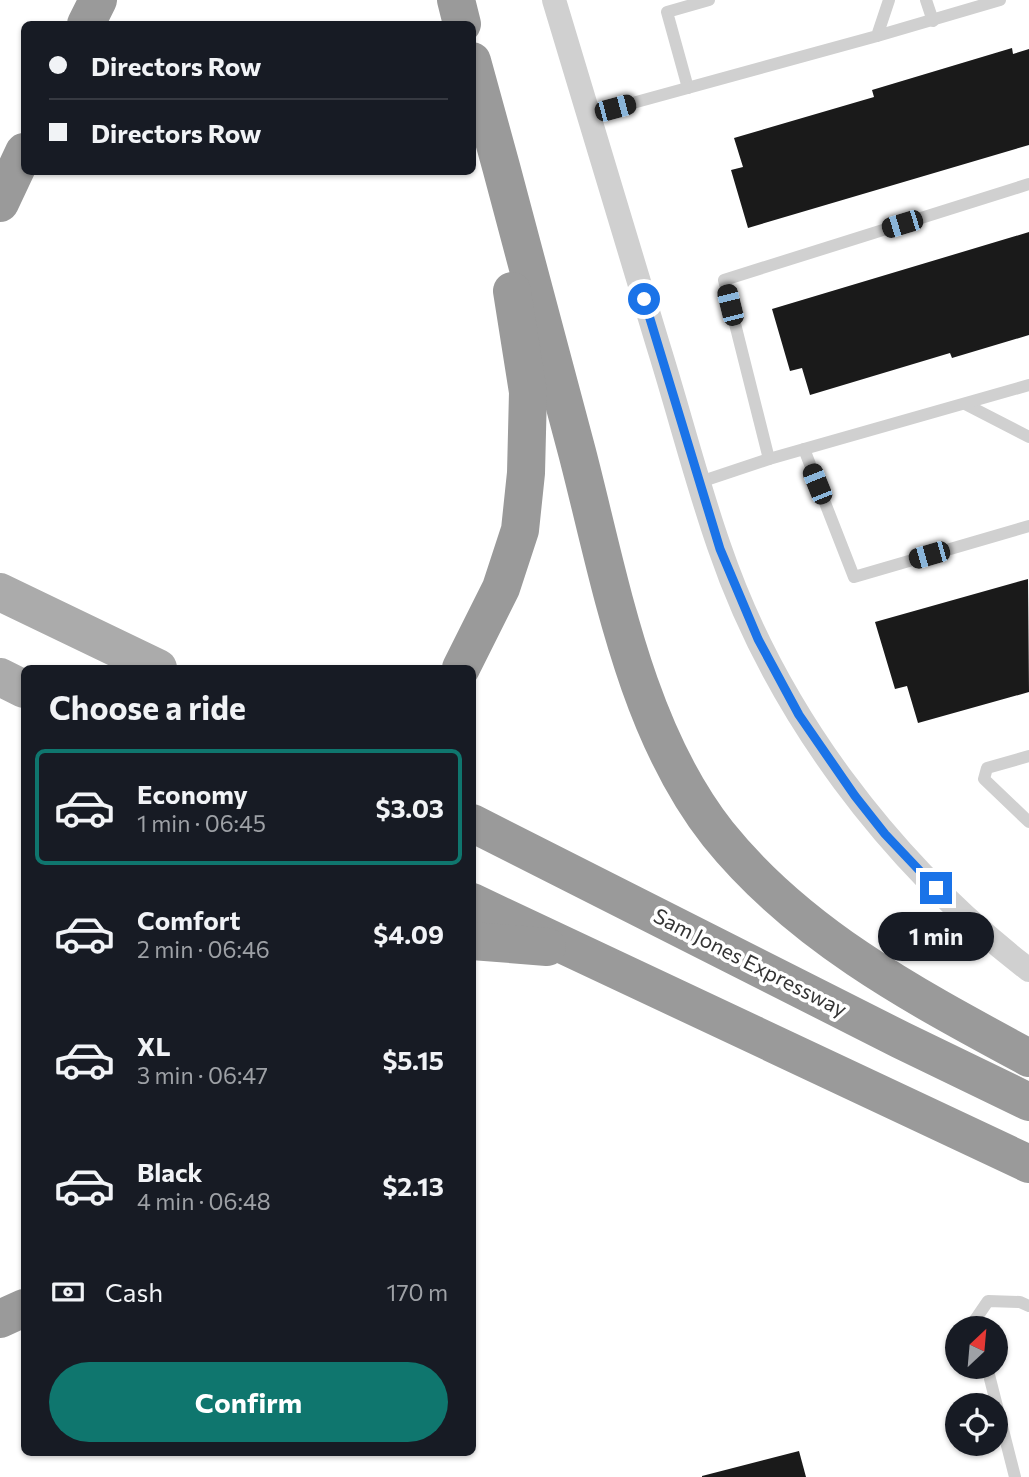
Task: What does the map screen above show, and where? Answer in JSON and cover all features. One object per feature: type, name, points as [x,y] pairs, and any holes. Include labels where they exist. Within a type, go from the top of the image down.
[{"type":"highway","points":[[88,21],[98,0]]},
{"type":"highway","points":[[454,0],[459,21]]},
{"type":"highway","points":[[476,76],[542,315],[638,684],[678,775],[718,833],[762,883],[799,916],[839,947],[915,997],[1029,1058]]},
{"type":"highway","points":[[462,665],[501,588],[520,530],[528,404],[518,321],[476,116]]},
{"type":"highway","points":[[0,203],[21,158]]},
{"type":"highway","name":"Sam Jones Expressway","points":[[476,825],[1029,1102]]},
{"type":"highway","points":[[476,904],[1029,1164]]},
{"type":"highway","points":[[476,941],[572,948]]},
{"type":"highway","points":[[0,1319],[21,1309]]},
{"type":"main road","points":[[0,592],[152,665]]},
{"type":"main road","points":[[0,677],[21,688]]},
{"type":"street","points":[[554,0],[720,549],[748,616],[775,671],[812,735],[855,796],[910,861],[953,905],[1029,970]]},
{"type":"lane","points":[[688,88],[667,12],[709,0]]},
{"type":"lane","points":[[877,36],[889,0]]},
{"type":"lane","points":[[926,0],[933,21]]},
{"type":"lane","points":[[589,115],[933,21],[1000,0]]},
{"type":"lane","points":[[769,459],[724,280],[1029,184]]},
{"type":"lane","points":[[700,482],[769,459],[1029,385]]},
{"type":"lane","points":[[965,404],[1029,438]]},
{"type":"lane","points":[[804,449],[854,577],[1029,526]]},
{"type":"lane","points":[[1029,756],[987,768],[984,779],[1029,822]]},
{"type":"lane","points":[[978,1316],[988,1301],[1020,1302],[1029,1306]]},
{"type":"lane","points":[[990,1379],[1015,1477]]},
{"type":"building","points":[[1012,48],[1013,54],[1029,49],[1029,145],[748,228],[731,170],[743,167],[734,138],[874,97],[872,90]]},
{"type":"building","points":[[1029,232],[1029,335],[952,358],[950,353],[810,395],[802,368],[790,371],[772,309]]},
{"type":"building","points":[[1028,579],[1029,692],[918,723],[907,686],[895,689],[875,622]]},
{"type":"building","points":[[799,1451],[806,1477],[702,1477],[702,1476]]},
{"type":"route","points":[[644,299],[720,549],[758,639],[799,715],[855,796],[885,834],[936,888]]}]
